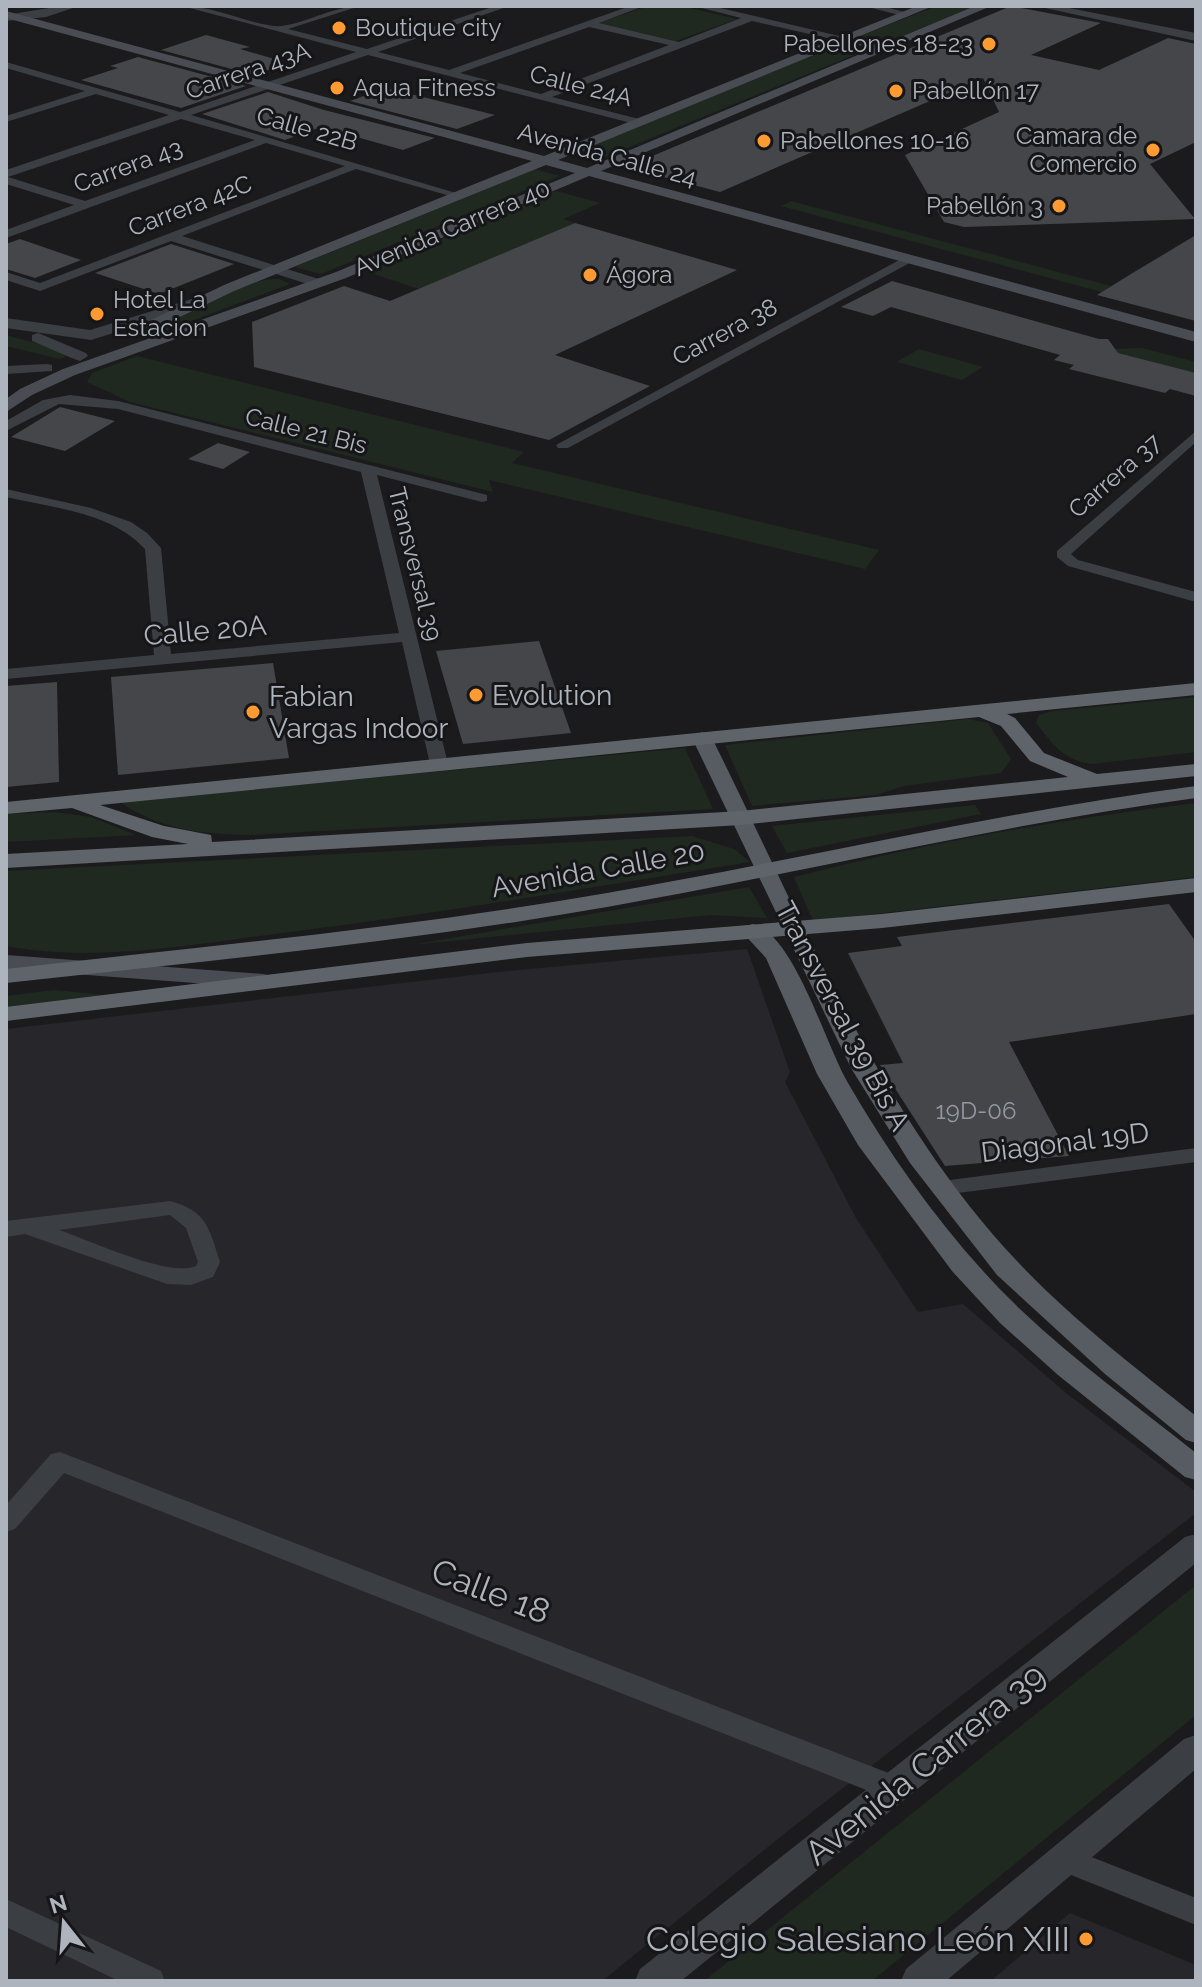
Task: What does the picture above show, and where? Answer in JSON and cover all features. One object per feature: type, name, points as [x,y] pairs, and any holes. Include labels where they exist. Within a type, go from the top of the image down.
[{"type":"highway","points":[[6,808],[1196,689]]},
{"type":"highway","points":[[977,711],[1003,718],[1032,753],[1045,761],[1097,781]]},
{"type":"highway","name":"Avenida Calle 20","points":[[6,861],[741,818],[1196,770]]},
{"type":"highway","name":"Avenida Calle 20","points":[[6,976],[437,925],[602,901],[1040,813],[1196,792]]},
{"type":"highway","points":[[66,802],[173,835],[261,846]]},
{"type":"highway","points":[[6,1014],[562,946],[795,928],[1196,885]]},
{"type":"highway","points":[[270,981],[437,925]]},
{"type":"main road","name":"Avenida Carrera 40","points":[[6,407],[50,373],[80,356],[123,339],[195,303],[927,6]]},
{"type":"main road","name":"Avenida Carrera 40","points":[[6,385],[318,283],[985,6]]},
{"type":"main road","name":"Avenida Calle 24","points":[[8,14],[1196,328]]},
{"type":"main road","name":"Avenida Calle 24","points":[[36,15],[274,84]]},
{"type":"main road","name":"Avenida Calle 24","points":[[593,170],[1196,337]]},
{"type":"main road","name":"Transversal 39 Bis A","points":[[702,738],[887,1110],[942,1188],[1007,1268],[1056,1316],[1196,1432]]},
{"type":"main road","name":"Transversal 39 Bis A","points":[[753,931],[777,955],[830,1074],[871,1145],[962,1264],[1010,1316],[1068,1368],[1196,1469]]},
{"type":"main road","points":[[6,962],[270,981]]},
{"type":"street","points":[[8,14],[36,15],[73,6]]},
{"type":"street","name":"Calle 24A","points":[[187,6],[639,122]]},
{"type":"street","points":[[200,10],[212,6]]},
{"type":"street","points":[[276,29],[355,6]]},
{"type":"street","name":"Carrera 43A","points":[[6,177],[504,6]]},
{"type":"street","points":[[450,73],[639,6]]},
{"type":"street","points":[[699,6],[885,48]]},
{"type":"street","points":[[869,6],[907,14]]},
{"type":"street","points":[[1042,6],[1196,37]]},
{"type":"street","points":[[1090,6],[1196,28]]},
{"type":"street","points":[[542,97],[751,18]]},
{"type":"street","points":[[589,24],[676,44]]},
{"type":"street","name":"Calle 22B","points":[[6,65],[457,195]]},
{"type":"street","points":[[6,74],[21,69]]},
{"type":"street","points":[[6,119],[95,91]]},
{"type":"street","name":"Carrera 43","points":[[6,234],[265,140]]},
{"type":"street","name":"Carrera 42C","points":[[6,276],[40,287],[355,166]]},
{"type":"street","points":[[6,177],[84,205]]},
{"type":"street","points":[[172,237],[318,283]]},
{"type":"street","name":"Carrera 38","points":[[563,445],[909,260]]},
{"type":"street","points":[[6,324],[91,335],[195,303]]},
{"type":"street","points":[[6,324],[80,356]]},
{"type":"street","points":[[6,370],[50,373]]},
{"type":"street","name":"Calle 21 Bis","points":[[50,373],[118,405]]},
{"type":"street","name":"Calle 21 Bis","points":[[6,427],[41,403],[59,398],[118,405],[482,498]]},
{"type":"street","name":"Carrera 37","points":[[1193,442],[1064,551],[1063,558],[1196,597]]},
{"type":"street","name":"Transversal 39","points":[[368,469],[439,764]]},
{"type":"street","points":[[6,493],[116,521],[140,532],[153,548],[163,660]]},
{"type":"street","name":"Calle 20A","points":[[6,674],[408,637]]},
{"type":"street","name":"Diagonal 19D","points":[[942,1188],[1196,1155]]},
{"type":"street","points":[[170,1208],[186,1211],[193,1218],[209,1262],[205,1271],[191,1277],[167,1276],[17,1228],[170,1208]]},
{"type":"street","name":"Calle 18","points":[[6,1522],[60,1461],[894,1788]]},
{"type":"street","name":"Avenida Carrera 39","points":[[653,1981],[1196,1546]]},
{"type":"street","points":[[919,1981],[1196,1749]]},
{"type":"street","points":[[1066,1860],[1196,1912]]},
{"type":"street","points":[[6,1912],[150,1981]]},
{"type":"shaded area","points":[[648,6],[682,6],[737,19],[676,41],[599,23]]},
{"type":"shaded area","points":[[937,6],[977,6],[885,43],[857,37]]},
{"type":"shaded area","points":[[840,44],[866,50],[598,160],[571,153]]},
{"type":"shaded area","points":[[535,169],[560,176],[321,274],[295,267]]},
{"type":"shaded area","points":[[556,191],[600,203],[563,219],[575,223],[443,279],[455,301],[365,271]]},
{"type":"shaded area","points":[[791,201],[1111,286],[1102,292],[781,206]]},
{"type":"shaded area","points":[[279,279],[290,284],[143,339],[139,337],[228,292],[265,280]]},
{"type":"shaded area","points":[[6,335],[64,351],[65,357],[59,359],[6,346]]},
{"type":"shaded area","points":[[1142,348],[1196,362],[1196,373],[1118,353],[1115,349]]},
{"type":"shaded area","points":[[919,349],[983,367],[962,380],[897,362]]},
{"type":"shaded area","points":[[137,356],[524,452],[512,463],[879,550],[865,569],[489,480],[493,492],[130,402],[87,382],[92,373]]},
{"type":"shaded area","points":[[1196,697],[1196,752],[1091,764],[1066,755],[1036,723],[1039,715],[1053,711]]},
{"type":"shaded area","points":[[968,719],[988,723],[1011,759],[1001,773],[904,786],[876,795],[752,806],[725,745]]},
{"type":"shaded area","points":[[685,748],[713,809],[249,835],[182,829],[151,819],[120,802]]},
{"type":"shaded area","points":[[1196,803],[1196,877],[813,921],[794,877],[994,833]]},
{"type":"shaded area","points":[[975,805],[981,814],[787,853],[772,826]]},
{"type":"shaded area","points":[[55,812],[91,817],[136,835],[6,842],[6,814]]},
{"type":"shaded area","points":[[692,836],[734,849],[750,862],[400,917],[144,950],[75,953],[6,946],[6,871]]},
{"type":"shaded area","points":[[749,887],[767,918],[711,915],[411,945]]},
{"type":"shaded area","points":[[747,949],[790,1072],[785,1082],[856,1218],[918,1312],[963,1304],[1066,1393],[1196,1492],[1196,1513],[784,1834],[602,1981],[6,1981],[6,1029],[507,971]]},
{"type":"shaded area","points":[[54,990],[104,995],[6,1008],[6,996]]},
{"type":"shaded area","points":[[1196,1585],[1196,1715],[872,1981],[704,1981]]},
{"type":"shaded area","name":"Colegio Salesiano León XIII","points":[[1070,1913],[1196,1965],[1196,1981],[991,1981]]},
{"type":"building","points":[[1011,6],[1101,23],[1031,55],[1099,70],[1168,38],[1196,44],[1196,142],[1150,164],[1195,219],[964,227],[944,222],[905,155],[999,112],[983,78],[720,192],[626,167]]},
{"type":"building","points":[[206,35],[250,47],[240,49],[281,61],[271,64],[280,66],[254,75],[161,50]]},
{"type":"building","points":[[138,57],[246,86],[181,108],[81,80],[118,68],[110,66]]},
{"type":"building","points":[[386,88],[495,115],[457,129],[350,101]]},
{"type":"building","points":[[268,92],[324,110],[435,138],[403,150],[321,127],[285,140],[202,114]]},
{"type":"building","points":[[575,223],[737,270],[555,355],[650,386],[549,440],[254,367],[252,322],[344,286],[390,301]]},
{"type":"building","points":[[1196,235],[1196,321],[1097,295],[1131,274]]},
{"type":"building","points":[[20,239],[81,260],[35,278],[6,269],[6,244]]},
{"type":"building","points":[[171,244],[234,264],[159,294],[95,273]]},
{"type":"building","points":[[892,281],[1108,339],[1118,353],[1196,373],[1196,396],[1170,389],[1165,393],[1069,369],[1074,365],[1054,360],[1060,355],[891,307],[873,316],[841,307]]},
{"type":"building","points":[[60,407],[115,421],[65,451],[11,437]]},
{"type":"building","points":[[218,443],[250,452],[223,469],[188,459]]},
{"type":"building","points":[[539,641],[571,733],[463,744],[436,651]]},
{"type":"building","points":[[273,663],[289,758],[118,775],[111,677]]},
{"type":"building","points":[[57,682],[59,782],[6,787],[6,686]]},
{"type":"building","points":[[1169,904],[1196,942],[1196,1014],[1009,1042],[1069,1156],[945,1166],[880,1065],[903,1063],[848,953],[902,946],[897,937]]},
{"type":"place","name":"Boutique city","points":[[339,28]]},
{"type":"place","name":"Pabellones 18-23","points":[[989,44]]},
{"type":"place","name":"Aqua Fitness","points":[[337,88]]},
{"type":"place","name":"Pabellón 17","points":[[896,91]]},
{"type":"place","name":"Pabellones 10-16","points":[[764,141]]},
{"type":"place","name":"Camara de Comercio","points":[[1153,150]]},
{"type":"place","name":"Pabellón 3","points":[[1059,206]]},
{"type":"place","name":"Ágora","points":[[590,275]]},
{"type":"place","name":"Hotel La Estacion","points":[[97,314]]},
{"type":"place","name":"Evolution","points":[[476,695]]},
{"type":"place","name":"Fabian Vargas Indoor","points":[[253,712]]},
{"type":"place","name":"Colegio Salesiano León XIII","points":[[1086,1939]]}]
